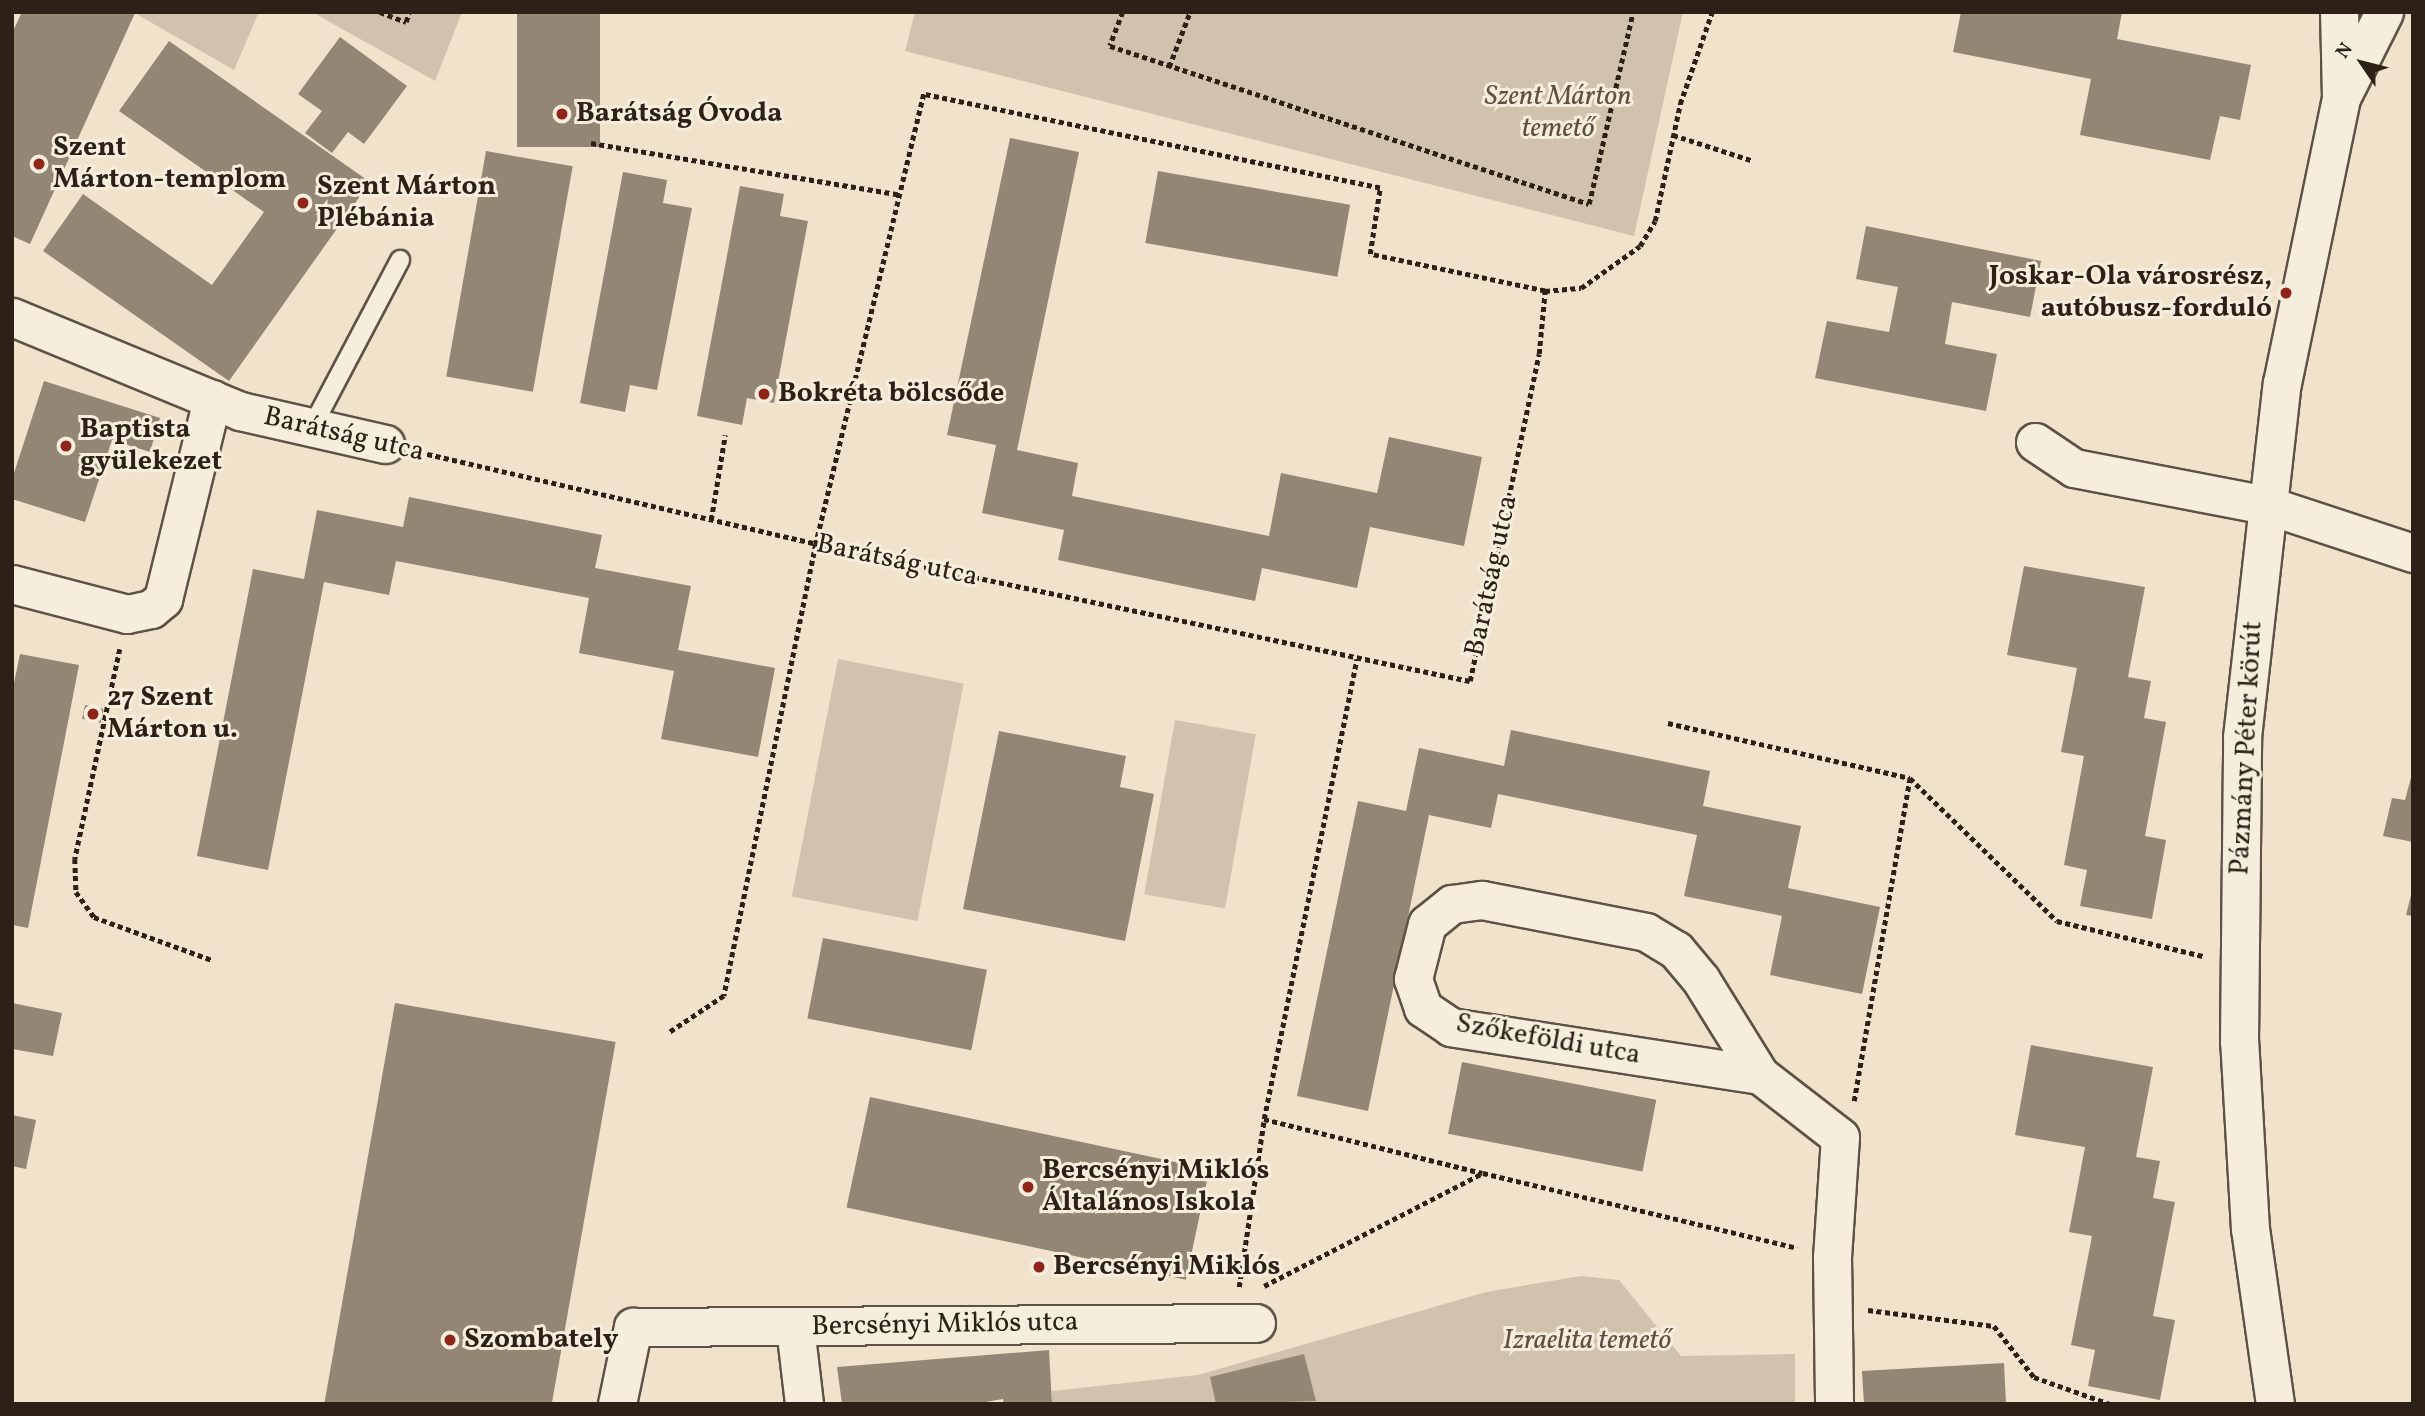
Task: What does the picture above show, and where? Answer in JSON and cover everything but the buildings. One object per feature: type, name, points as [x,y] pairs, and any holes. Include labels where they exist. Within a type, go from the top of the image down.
[{"type":"street","name":"Pázmány Péter körút","points":[[2275,1404],[2250,1229],[2238,964],[2242,737],[2282,383],[2341,98],[2339,12]]},
{"type":"street","name":"Pázmány Péter körút","points":[[2341,98],[2384,12]]},
{"type":"street","name":"Barátság utca","points":[[12,317],[240,411],[384,444]]},
{"type":"street","points":[[12,584],[127,614],[151,609],[163,599],[212,399]]},
{"type":"street","points":[[2035,442],[2074,468],[2267,505],[2413,552]]},
{"type":"street","name":"Szőkeföldi utca","points":[[1759,1075],[1451,1027],[1423,1008],[1413,979],[1427,924],[1452,904],[1482,900],[1646,932],[1676,950],[1701,980],[1759,1075],[1840,1137]]},
{"type":"street","points":[[1834,1404],[1832,1256],[1840,1137]]},
{"type":"street","name":"Bercsényi Miklós utca","points":[[617,1404],[633,1327],[795,1327],[1252,1303]]},
{"type":"street","points":[[795,1327],[804,1404]]},
{"type":"lane","points":[[312,427],[400,260]]},
{"type":"path","points":[[380,12],[406,22],[409,12]]},
{"type":"path","points":[[1123,12],[1110,46],[1589,204],[1633,12]]},
{"type":"path","points":[[1169,67],[1190,12]]},
{"type":"path","points":[[670,1032],[724,996],[816,544],[924,94],[1380,188],[1370,254],[1545,291],[1581,288],[1640,246],[1655,221],[1673,135],[1712,12]]},
{"type":"path","points":[[1673,135],[1751,160]]},
{"type":"path","points":[[591,143],[901,195]]},
{"type":"path","name":"Barátság utca","points":[[384,444],[816,544],[1470,681],[1539,354],[1545,291]]},
{"type":"path","points":[[711,520],[725,435]]},
{"type":"path","points":[[127,614],[75,859],[76,892],[94,917],[212,960]]},
{"type":"path","points":[[1252,1303],[1265,1119],[1357,659]]},
{"type":"path","points":[[1668,723],[1910,778],[2057,921],[2238,964]]},
{"type":"path","points":[[1840,1137],[1853,1112],[1910,778]]},
{"type":"path","points":[[1265,1119],[1832,1256]]},
{"type":"path","points":[[1252,1303],[1483,1173]]},
{"type":"path","points":[[1832,1306],[1994,1326],[2034,1377],[2110,1404]]},
{"type":"green space","points":[[133,12],[259,12],[234,70]]},
{"type":"green space","points":[[312,12],[462,12],[435,81]]},
{"type":"green space","name":"Szent Márton temető","points":[[915,12],[1683,12],[1634,236],[905,51]]},
{"type":"green space","points":[[838,659],[964,683],[917,921],[792,897]]},
{"type":"green space","points":[[1175,720],[1256,734],[1225,909],[1144,894]]},
{"type":"green space","name":"Izraelita temető","points":[[1581,1276],[1619,1280],[1681,1356],[1795,1354],[1795,1404],[1052,1404],[1052,1391],[1198,1375],[1486,1292]]},
{"type":"place","name":"Barátság Óvoda","points":[[562,114]]},
{"type":"place","name":"Szent Márton-templom","points":[[39,164]]},
{"type":"place","name":"Szent Márton Plébánia","points":[[303,203]]},
{"type":"place","name":"Joskar-Ola városrész, autóbusz-forduló","points":[[2286,293]]},
{"type":"place","name":"Bokréta bölcsőde","points":[[764,394]]},
{"type":"place","name":"Baptista gyülekezet","points":[[66,446]]},
{"type":"place","name":"27 Szent Márton u.","points":[[93,714]]},
{"type":"place","name":"Bercsényi Miklós Általános Iskola","points":[[1028,1187]]},
{"type":"place","name":"Bercsényi Miklós","points":[[1039,1267]]},
{"type":"place","name":"Szombately","points":[[450,1340]]}]
